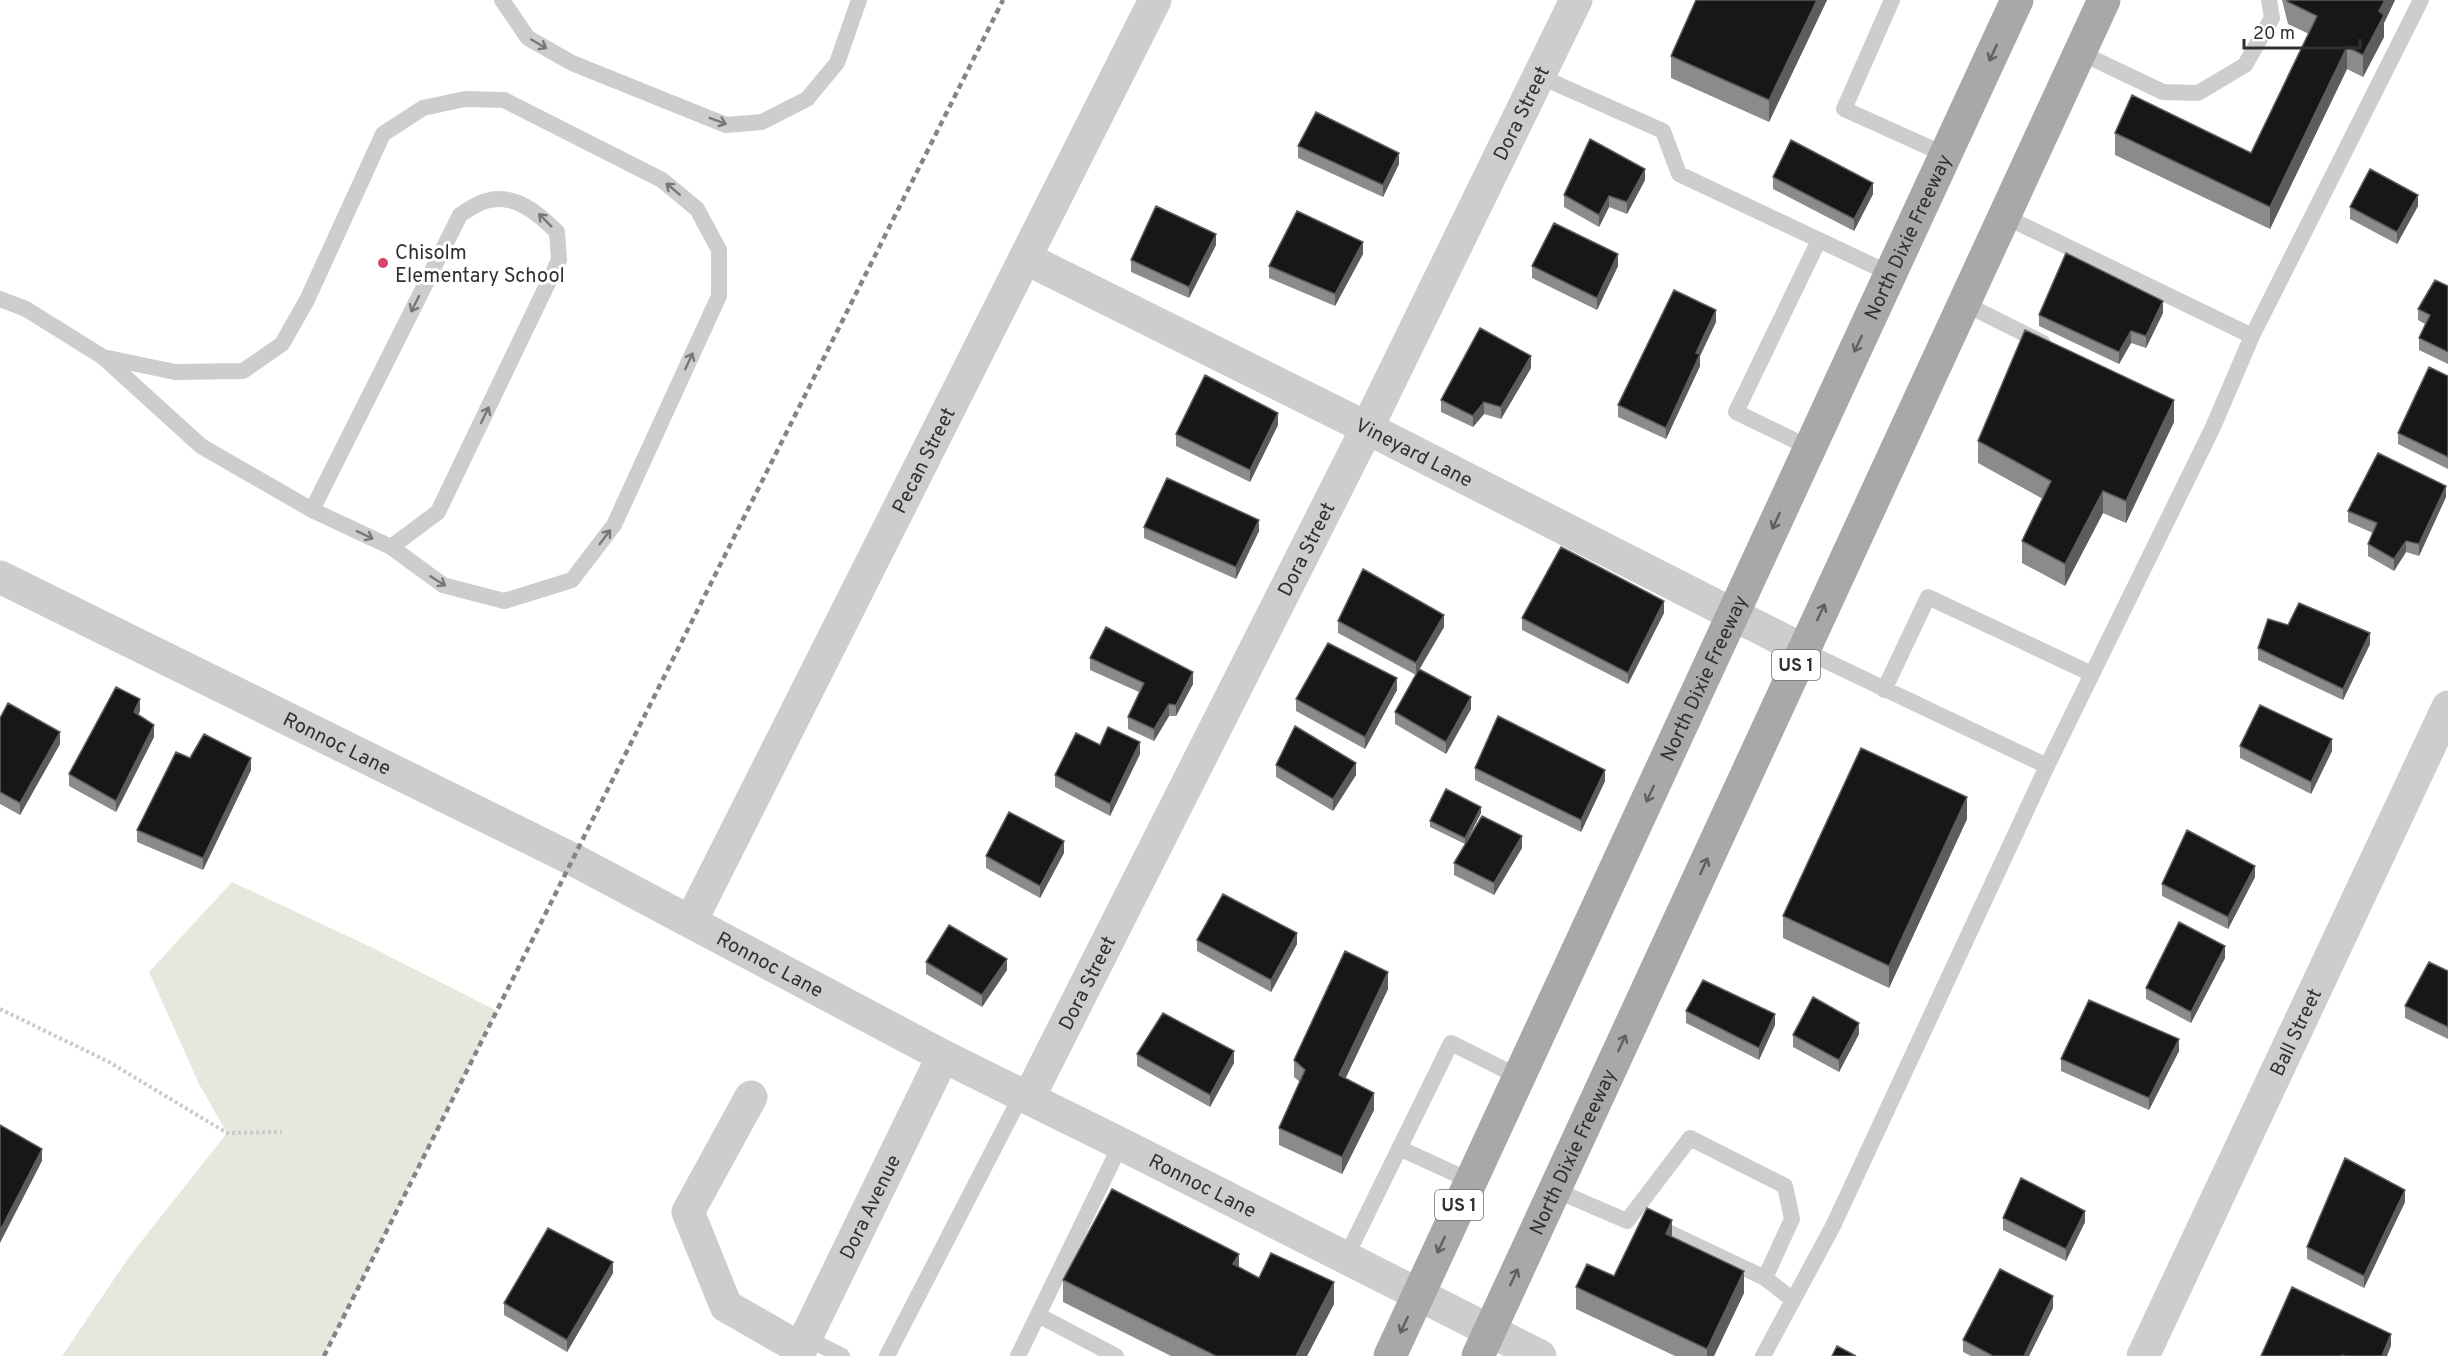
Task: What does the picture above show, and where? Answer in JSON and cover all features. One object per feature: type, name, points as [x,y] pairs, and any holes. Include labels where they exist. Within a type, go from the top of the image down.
[{"type":"main road","name":"North Dixie Freeway","points":[[1390,1356],[2017,0]]},
{"type":"main road","name":"North Dixie Freeway","points":[[1484,1343],[2104,0]]},
{"type":"street","name":"Pecan Street","points":[[690,921],[1155,0]]},
{"type":"street","name":"Dora Street","points":[[1025,1096],[1367,428],[1576,0]]},
{"type":"street","name":"Vineyard Lane","points":[[1025,258],[1367,428],[1803,650]]},
{"type":"street","name":"Ronnoc Lane","points":[[0,578],[563,854],[944,1056],[1418,1294],[1484,1343],[1540,1356]]},
{"type":"street","name":"Ball Street","points":[[2143,1356],[2448,707]]},
{"type":"street","name":"Dora Avenue","points":[[801,1348],[944,1056]]},
{"type":"street","points":[[751,1097],[688,1212],[726,1306],[801,1348]]},
{"type":"lane","points":[[502,0],[528,38],[572,63],[726,125],[762,122],[807,99],[837,63],[859,0]]},
{"type":"lane","points":[[1892,0],[1844,109],[1946,155]]},
{"type":"lane","points":[[2079,52],[2163,92],[2198,93],[2245,65],[2272,18],[2269,0]]},
{"type":"lane","points":[[1763,1356],[1833,1226],[2047,766],[2213,426],[2252,336],[2421,0]]},
{"type":"lane","points":[[1539,76],[1663,131],[1679,174],[1891,274]]},
{"type":"lane","points":[[0,299],[26,309],[103,357],[201,446],[312,510],[391,547],[443,585],[504,601],[572,580],[614,525],[719,296],[719,250],[697,209],[662,180],[504,100],[465,99],[423,108],[383,134],[307,300],[282,344],[243,371],[175,372],[103,357]]},
{"type":"lane","points":[[312,510],[460,214],[486,200],[513,200],[538,213],[557,232],[559,260],[438,512],[391,547]]},
{"type":"lane","points":[[2004,216],[2252,336]]},
{"type":"lane","points":[[1810,448],[1736,412],[1819,240]]},
{"type":"lane","points":[[1963,303],[2047,345]]},
{"type":"lane","points":[[1884,690],[1928,597],[2092,674]]},
{"type":"lane","points":[[1803,650],[2047,766]]},
{"type":"lane","points":[[1346,1257],[1451,1043],[1519,1077]]},
{"type":"lane","points":[[887,1356],[1025,1096]]},
{"type":"lane","points":[[1555,1190],[1627,1221],[1690,1138],[1785,1186],[1792,1219],[1765,1278]]},
{"type":"lane","points":[[1018,1356],[1122,1144]]},
{"type":"lane","points":[[1399,1148],[1471,1181]]},
{"type":"lane","points":[[1632,1215],[1765,1278],[1793,1300]]},
{"type":"lane","points":[[1038,1315],[1116,1356]]},
{"type":"lane","points":[[801,1348],[842,1356]]},
{"type":"path","points":[[0,1009],[109,1062],[227,1133],[282,1132]]},
{"type":"shaded area","points":[[232,882],[373,948],[497,1011],[324,1356],[62,1356],[129,1257],[227,1133],[199,1084],[149,972]]},
{"type":"building","points":[[1696,0],[1817,0],[1769,100],[1671,56]]},
{"type":"building","points":[[2287,0],[2385,0],[2379,11],[2384,15],[2363,55],[2347,47],[2270,207],[2115,133],[2132,95],[2251,153],[2317,16]]},
{"type":"building","points":[[1316,112],[1399,153],[1383,185],[1298,146]]},
{"type":"building","points":[[1590,139],[1645,169],[1627,202],[1609,196],[1599,215],[1564,195]]},
{"type":"building","points":[[1791,140],[1873,183],[1854,219],[1773,177]]},
{"type":"building","points":[[2370,169],[2418,195],[2397,232],[2350,207]]},
{"type":"building","points":[[1156,206],[1216,234],[1189,287],[1131,260]]},
{"type":"building","points":[[1297,211],[1363,242],[1335,294],[1269,266]]},
{"type":"building","points":[[1554,223],[1618,254],[1597,298],[1532,266]]},
{"type":"building","points":[[2066,253],[2163,301],[2146,336],[2131,331],[2119,352],[2039,315]]},
{"type":"building","points":[[2435,280],[2448,286],[2448,352],[2419,338],[2430,315],[2418,309]]},
{"type":"building","points":[[1674,290],[1716,310],[1696,353],[1700,354],[1666,428],[1618,405]]},
{"type":"building","points":[[1480,328],[1531,356],[1501,407],[1484,402],[1473,416],[1441,400]]},
{"type":"building","points":[[2025,330],[2174,400],[2126,501],[2103,491],[2065,564],[2022,541],[2051,481],[1978,441]]},
{"type":"building","points":[[2429,367],[2448,376],[2448,457],[2398,433]]},
{"type":"building","points":[[1205,375],[1278,413],[1250,470],[1176,434]]},
{"type":"building","points":[[2378,453],[2446,486],[2419,544],[2406,541],[2394,559],[2368,544],[2377,523],[2348,511]]},
{"type":"building","points":[[1167,478],[1259,520],[1236,567],[1144,527]]},
{"type":"building","points":[[1561,547],[1664,601],[1628,673],[1522,618]]},
{"type":"building","points":[[1363,569],[1444,615],[1416,663],[1338,621]]},
{"type":"building","points":[[2299,603],[2370,633],[2343,689],[2258,648],[2268,619],[2288,625]]},
{"type":"building","points":[[1106,627],[1193,672],[1176,705],[1169,704],[1154,729],[1128,717],[1144,683],[1090,658]]},
{"type":"building","points":[[1328,643],[1397,678],[1365,737],[1296,699]]},
{"type":"building","points":[[1419,669],[1471,697],[1446,742],[1395,712]]},
{"type":"building","points":[[116,687],[140,699],[134,712],[154,725],[116,801],[69,774]]},
{"type":"building","points":[[8,703],[60,732],[20,803],[0,792],[0,718]]},
{"type":"building","points":[[2260,705],[2332,739],[2311,782],[2240,746]]},
{"type":"building","points":[[1498,716],[1605,770],[1581,820],[1475,768]]},
{"type":"building","points":[[1295,726],[1356,763],[1333,799],[1276,765]]},
{"type":"building","points":[[1108,727],[1140,742],[1110,804],[1055,775],[1076,733],[1100,745]]},
{"type":"building","points":[[204,734],[251,758],[203,858],[137,830],[176,752],[190,758]]},
{"type":"building","points":[[1861,748],[1967,797],[1889,966],[1783,916]]},
{"type":"building","points":[[1446,789],[1481,807],[1465,838],[1430,821]]},
{"type":"building","points":[[1009,812],[1064,841],[1040,886],[986,856]]},
{"type":"building","points":[[1482,816],[1522,836],[1494,883],[1454,863]]},
{"type":"building","points":[[2187,830],[2255,866],[2228,917],[2162,884]]},
{"type":"building","points":[[1223,894],[1297,933],[1271,980],[1197,940]]},
{"type":"building","points":[[2179,922],[2225,946],[2191,1012],[2146,988]]},
{"type":"building","points":[[949,925],[1007,959],[982,995],[926,962]]},
{"type":"building","points":[[1345,951],[1388,972],[1339,1075],[1374,1093],[1342,1157],[1279,1128],[1305,1070],[1294,1060]]},
{"type":"building","points":[[2429,962],[2448,971],[2448,1027],[2405,1006]]},
{"type":"building","points":[[1703,980],[1775,1014],[1759,1048],[1686,1011]]},
{"type":"building","points":[[1813,997],[1859,1023],[1839,1060],[1793,1035]]},
{"type":"building","points":[[2089,1000],[2179,1039],[2149,1098],[2061,1059]]},
{"type":"building","points":[[1163,1013],[1234,1051],[1210,1095],[1137,1054]]},
{"type":"building","points":[[0,1125],[42,1149],[0,1231]]},
{"type":"building","points":[[2345,1158],[2405,1190],[2364,1276],[2307,1247]]},
{"type":"building","points":[[2021,1178],[2085,1211],[2066,1249],[2003,1218]]},
{"type":"building","points":[[1112,1189],[1239,1254],[1233,1264],[1259,1278],[1271,1253],[1334,1282],[1296,1356],[1216,1356],[1063,1280]]},
{"type":"building","points":[[1647,1208],[1672,1220],[1666,1234],[1744,1271],[1707,1349],[1576,1287],[1587,1264],[1614,1276]]},
{"type":"building","points":[[548,1228],[613,1262],[567,1340],[504,1303]]},
{"type":"building","points":[[2000,1269],[2053,1296],[2024,1356],[1993,1356],[1963,1340]]},
{"type":"building","points":[[2292,1287],[2391,1334],[2382,1356],[2261,1356]]},
{"type":"building","points":[[1837,1346],[1856,1356],[1832,1356]]},
{"type":"railway","points":[[324,1356],[1003,0]]},
{"type":"place","name":"Chisolm Elementary School","points":[[383,263]]}]
